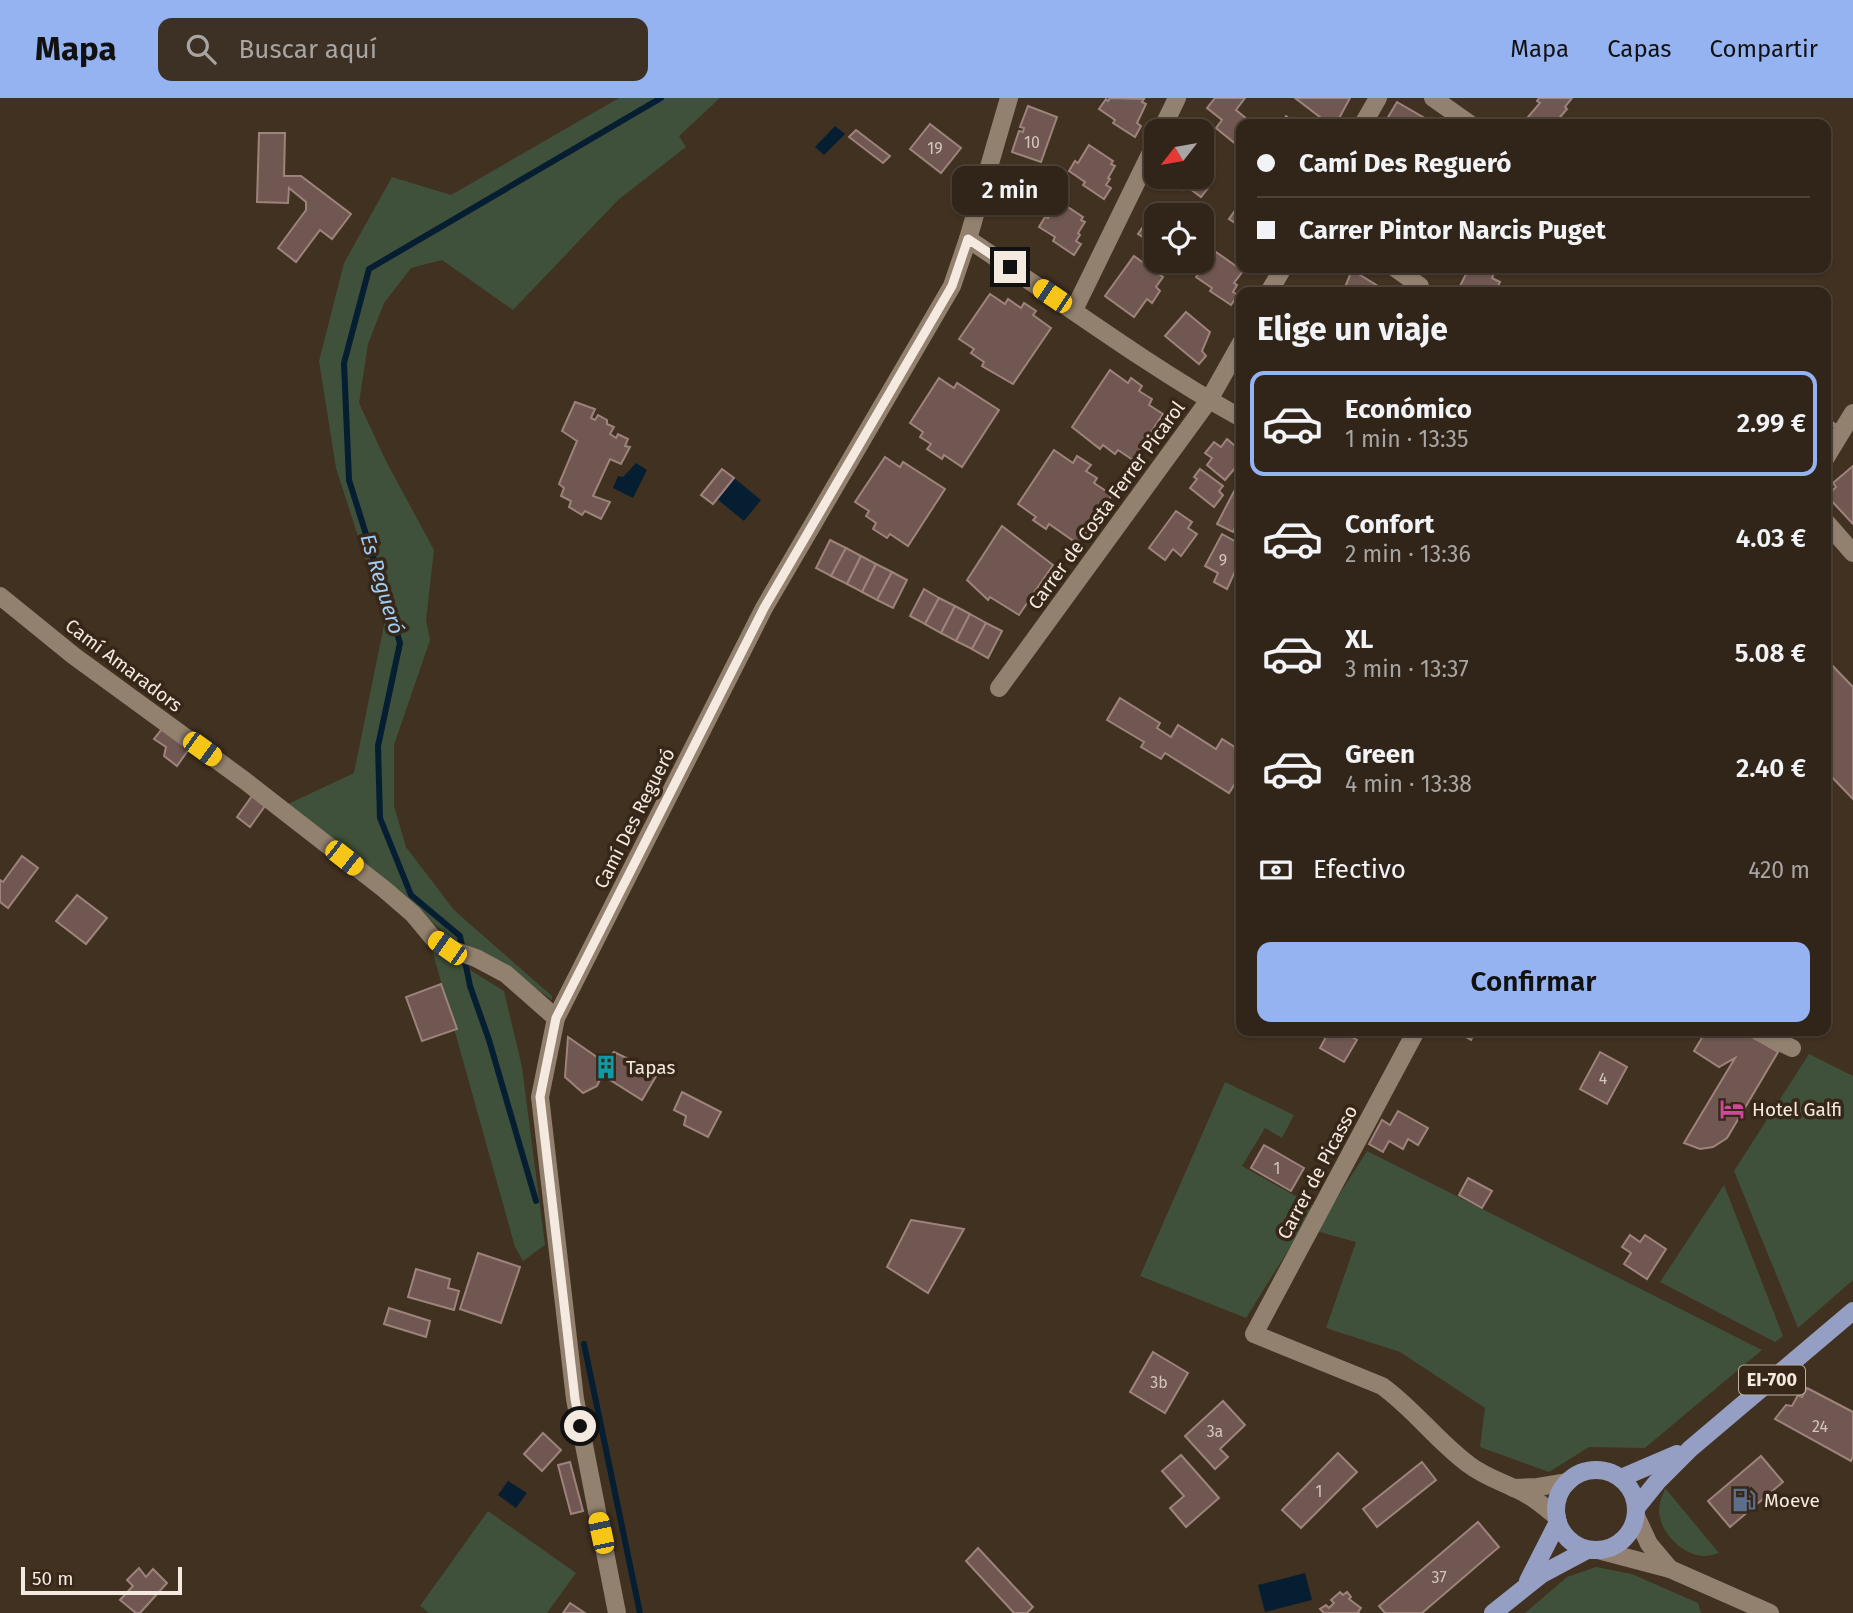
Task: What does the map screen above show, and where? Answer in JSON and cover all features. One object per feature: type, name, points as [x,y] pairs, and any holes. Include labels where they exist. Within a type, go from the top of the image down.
[{"type":"main road","name":"EI-700","points":[[1493,1613],[1525,1586],[1565,1560],[1592,1550],[1611,1548],[1623,1540],[1632,1530],[1636,1512],[1657,1482],[1690,1449],[1853,1311]]},
{"type":"main road","name":"EI-700","points":[[1620,1478],[1690,1449]]},
{"type":"main road","points":[[1567,1482],[1577,1475],[1599,1470],[1620,1478],[1629,1486],[1636,1512]]},
{"type":"main road","name":"EI-700","points":[[1525,1586],[1558,1519],[1557,1499],[1567,1482]]},
{"type":"main road","points":[[1558,1519],[1569,1539],[1592,1550]]},
{"type":"street","name":"Camí Des Regueró","points":[[617,1613],[575,1399],[540,1097],[556,1018],[764,608],[952,286],[1009,98]]},
{"type":"street","points":[[1167,119],[1177,98]]},
{"type":"street","points":[[1366,119],[1378,98]]},
{"type":"street","points":[[1433,98],[1463,119]]},
{"type":"street","points":[[1074,310],[1144,167]]},
{"type":"street","points":[[968,239],[1096,327],[1236,415]]},
{"type":"street","points":[[1402,273],[1420,286]]},
{"type":"street","name":"Carrer de Costa Ferrer Picarol","points":[[999,688],[1209,400],[1236,352]]},
{"type":"street","points":[[1831,448],[1853,413]]},
{"type":"street","points":[[1831,528],[1853,553]]},
{"type":"street","name":"Camí Amaradors","points":[[0,596],[74,656],[244,780],[384,889],[413,914],[433,938],[447,948],[490,964],[506,974],[556,1018]]},
{"type":"street","name":"Carrer de Picasso","points":[[1413,1036],[1254,1334],[1382,1386],[1467,1464],[1487,1477],[1513,1488]]},
{"type":"street","points":[[1767,1036],[1792,1048]]},
{"type":"street","points":[[1513,1488],[1567,1482]]},
{"type":"street","points":[[1513,1488],[1535,1500],[1558,1519]]},
{"type":"street","points":[[1636,1512],[1649,1544],[1670,1569]]},
{"type":"street","points":[[1592,1550],[1670,1569],[1770,1613]]},
{"type":"green space","points":[[619,98],[720,98],[679,136],[686,147],[618,200],[513,310],[442,260],[411,268],[384,303],[368,344],[359,403],[387,463],[434,550],[426,620],[430,640],[394,745],[394,806],[406,847],[454,910],[552,996],[552,1000],[492,957],[456,943],[389,885],[286,805],[354,773],[385,620],[336,468],[319,361],[344,263],[392,177],[451,195]]},
{"type":"green space","points":[[431,946],[504,991],[522,1067],[545,1245],[523,1261],[515,1247]]},
{"type":"green space","points":[[1809,1054],[1853,1076],[1853,1280],[1798,1328],[1734,1171]]},
{"type":"green space","points":[[1225,1082],[1294,1115],[1282,1138],[1265,1128],[1242,1166],[1315,1207],[1246,1318],[1140,1276]]},
{"type":"green space","points":[[1367,1151],[1762,1350],[1645,1448],[1589,1447],[1549,1472],[1480,1447],[1485,1408],[1400,1352],[1326,1328],[1356,1242],[1316,1231]]},
{"type":"green space","points":[[1724,1185],[1783,1336],[1775,1342],[1660,1282]]},
{"type":"green space","points":[[1665,1488],[1719,1553],[1706,1556],[1686,1551],[1667,1533],[1660,1518],[1659,1507]]},
{"type":"green space","points":[[488,1511],[576,1573],[547,1613],[429,1613],[420,1606]]},
{"type":"green space","points":[[1596,1567],[1632,1574],[1698,1603],[1701,1613],[1525,1613],[1567,1577]]},
{"type":"water","points":[[835,126],[845,134],[824,155],[815,147]]},
{"type":"water","points":[[636,463],[647,470],[633,498],[613,488],[618,476],[623,477]]},
{"type":"water","points":[[734,478],[761,500],[744,521],[717,499]]},
{"type":"water","points":[[508,1481],[527,1493],[516,1508],[498,1495]]},
{"type":"water","points":[[1305,1573],[1312,1600],[1265,1612],[1258,1585]]},
{"type":"building","points":[[1110,98],[1144,99],[1142,102],[1146,104],[1137,123],[1141,126],[1135,137],[1113,123],[1115,120],[1099,109],[1106,99],[1108,101]]},
{"type":"building","points":[[1215,98],[1245,98],[1236,110],[1247,119],[1236,119],[1236,144],[1216,128],[1222,120],[1207,108]]},
{"type":"building","points":[[1295,98],[1350,98],[1339,119],[1322,119]]},
{"type":"building","points":[[1539,98],[1572,98],[1558,119],[1528,117],[1540,103],[1537,101]]},
{"type":"building","points":[[1397,102],[1426,119],[1387,119]]},
{"type":"building","points":[[1028,106],[1057,117],[1041,162],[1012,152],[1019,131],[1023,132],[1024,128],[1020,127]]},
{"type":"building","points":[[930,124],[961,148],[941,173],[910,149]]},
{"type":"building","points":[[856,130],[890,156],[883,163],[849,137]]},
{"type":"building","points":[[259,133],[285,133],[284,176],[301,176],[351,214],[332,239],[320,230],[296,262],[278,248],[306,210],[306,202],[289,188],[288,203],[257,202]]},
{"type":"building","points":[[1089,145],[1113,161],[1111,164],[1115,166],[1106,185],[1111,188],[1104,199],[1083,185],[1085,182],[1069,171],[1075,161],[1078,163]]},
{"type":"building","points":[[1002,172],[1029,181],[1017,214],[994,206],[998,195],[994,193]]},
{"type":"building","points":[[1190,189],[1207,189],[1201,197]]},
{"type":"building","points":[[1059,201],[1083,217],[1081,220],[1085,222],[1076,241],[1081,244],[1074,255],[1053,241],[1055,237],[1039,227]]},
{"type":"building","points":[[1236,209],[1236,224],[1229,219]]},
{"type":"building","points":[[1144,225],[1144,238],[1138,234]]},
{"type":"building","points":[[1216,252],[1236,266],[1236,273],[1242,273],[1234,283],[1237,285],[1233,292],[1236,298],[1231,305],[1210,291],[1212,288],[1196,277],[1199,273],[1214,273]]},
{"type":"building","points":[[1134,256],[1144,263],[1144,273],[1157,273],[1163,277],[1156,287],[1160,291],[1152,303],[1147,299],[1134,317],[1105,296]]},
{"type":"building","points":[[1351,273],[1357,273],[1380,287],[1345,287]]},
{"type":"building","points":[[1466,273],[1494,273],[1492,278],[1500,282],[1498,287],[1460,287]]},
{"type":"building","points":[[990,294],[1005,304],[1008,299],[1021,308],[1024,303],[1036,311],[1033,315],[1051,328],[1013,384],[982,366],[984,362],[971,353],[974,349],[959,339]]},
{"type":"building","points":[[1186,312],[1210,332],[1202,351],[1206,356],[1199,364],[1165,336]]},
{"type":"building","points":[[1110,370],[1128,383],[1131,378],[1142,386],[1139,391],[1152,399],[1149,405],[1163,414],[1133,460],[1118,450],[1115,454],[1103,445],[1100,449],[1072,427]]},
{"type":"building","points":[[939,378],[954,388],[957,383],[999,410],[962,467],[944,455],[942,459],[927,449],[931,444],[920,437],[923,432],[910,423]]},
{"type":"building","points":[[575,402],[595,409],[591,418],[595,420],[598,415],[607,420],[607,424],[614,427],[610,434],[616,438],[618,434],[628,439],[625,446],[630,447],[621,464],[610,459],[593,496],[610,502],[601,519],[585,511],[582,515],[569,507],[571,501],[561,496],[564,488],[559,484],[577,441],[562,431]]},
{"type":"building","points":[[1227,439],[1236,447],[1236,467],[1225,480],[1207,465],[1212,458],[1205,453],[1214,442],[1221,447]]},
{"type":"building","points":[[1054,450],[1073,463],[1077,456],[1091,465],[1086,471],[1097,478],[1094,483],[1112,495],[1078,544],[1049,524],[1046,529],[1033,520],[1036,517],[1018,504]]},
{"type":"building","points":[[885,457],[900,467],[903,462],[945,489],[908,546],[890,534],[887,538],[873,529],[876,523],[866,516],[869,511],[855,502]]},
{"type":"building","points":[[1853,466],[1853,524],[1831,500],[1831,492],[1836,487],[1833,483]]},
{"type":"building","points":[[722,469],[734,478],[713,504],[701,495]]},
{"type":"building","points":[[1200,469],[1223,486],[1219,491],[1223,495],[1214,507],[1190,488]]},
{"type":"building","points":[[1236,488],[1236,526],[1233,532],[1217,524]]},
{"type":"building","points":[[1176,511],[1192,522],[1188,528],[1197,534],[1181,556],[1173,549],[1165,560],[1149,548]]},
{"type":"building","points":[[1002,526],[1053,565],[1019,615],[990,597],[988,600],[967,580]]},
{"type":"building","points":[[1222,534],[1236,542],[1236,569],[1227,589],[1214,582],[1218,573],[1205,566]]},
{"type":"building","points":[[830,540],[846,548],[831,576],[816,568]]},
{"type":"building","points":[[846,548],[861,556],[847,584],[831,576]]},
{"type":"building","points":[[861,556],[876,564],[862,592],[847,584]]},
{"type":"building","points":[[876,564],[892,572],[877,600],[862,592]]},
{"type":"building","points":[[892,572],[907,580],[893,608],[877,600]]},
{"type":"building","points":[[924,589],[939,598],[925,624],[910,616]]},
{"type":"building","points":[[939,598],[955,606],[941,633],[925,624]]},
{"type":"building","points":[[955,606],[970,614],[956,641],[941,633]]},
{"type":"building","points":[[970,614],[986,623],[972,649],[956,641]]},
{"type":"building","points":[[986,623],[1002,631],[988,658],[972,649]]},
{"type":"building","points":[[1831,664],[1853,687],[1853,799],[1831,776]]},
{"type":"building","points":[[1120,698],[1160,723],[1157,728],[1171,737],[1178,725],[1216,749],[1222,739],[1236,748],[1236,782],[1229,793],[1165,753],[1161,759],[1141,747],[1144,742],[1107,720]]},
{"type":"building","points":[[162,729],[189,749],[177,766],[164,756],[166,747],[154,739]]},
{"type":"building","points":[[252,796],[265,806],[250,827],[237,817]]},
{"type":"building","points":[[22,856],[38,868],[8,908],[0,902],[0,880],[3,882]]},
{"type":"building","points":[[77,895],[107,918],[86,944],[56,921]]},
{"type":"building","points":[[441,984],[457,1029],[422,1041],[406,997]]},
{"type":"building","points":[[1326,1036],[1350,1036],[1357,1040],[1344,1062],[1320,1048]]},
{"type":"building","points":[[1703,1036],[1751,1036],[1778,1052],[1727,1138],[1713,1147],[1700,1149],[1684,1143],[1735,1058],[1719,1067],[1694,1051]]},
{"type":"building","name":"Tapas","points":[[568,1037],[604,1062],[614,1052],[658,1073],[642,1100],[602,1075],[597,1086],[583,1093],[565,1077]]},
{"type":"building","points":[[1600,1052],[1627,1067],[1607,1104],[1580,1089]]},
{"type":"building","points":[[682,1092],[721,1112],[708,1137],[684,1125],[686,1116],[674,1110]]},
{"type":"building","points":[[1398,1111],[1428,1128],[1418,1145],[1408,1139],[1403,1149],[1389,1141],[1383,1152],[1369,1144],[1382,1120],[1390,1125]]},
{"type":"building","points":[[1264,1145],[1304,1168],[1291,1191],[1251,1168]]},
{"type":"building","points":[[1468,1178],[1492,1191],[1482,1208],[1459,1195]]},
{"type":"building","points":[[911,1220],[964,1229],[928,1293],[887,1267]]},
{"type":"building","points":[[1630,1235],[1640,1242],[1645,1235],[1666,1249],[1647,1279],[1624,1264],[1631,1253],[1622,1247]]},
{"type":"building","points":[[478,1253],[520,1267],[501,1323],[460,1309]]},
{"type":"building","points":[[416,1269],[450,1279],[448,1288],[459,1291],[454,1310],[408,1297]]},
{"type":"building","points":[[389,1308],[430,1321],[426,1337],[384,1324]]},
{"type":"building","points":[[1153,1352],[1188,1373],[1165,1413],[1130,1392]]},
{"type":"building","points":[[1807,1388],[1853,1412],[1851,1461],[1775,1419],[1786,1405],[1792,1406],[1798,1395],[1802,1397]]},
{"type":"building","points":[[1223,1401],[1245,1425],[1220,1449],[1228,1457],[1215,1469],[1185,1436]]},
{"type":"building","points":[[543,1433],[561,1450],[542,1471],[524,1454]]},
{"type":"building","points":[[1338,1453],[1357,1472],[1301,1528],[1282,1510]]},
{"type":"building","points":[[1181,1455],[1219,1498],[1186,1527],[1170,1508],[1184,1496],[1162,1471]]},
{"type":"building","points":[[1761,1456],[1783,1482],[1730,1527],[1708,1501]]},
{"type":"building","points":[[570,1462],[583,1511],[571,1514],[558,1465]]},
{"type":"building","points":[[1422,1462],[1436,1480],[1377,1527],[1363,1509]]},
{"type":"building","points":[[1478,1522],[1499,1547],[1422,1613],[1385,1613],[1379,1606]]},
{"type":"building","points":[[978,1548],[1033,1607],[1027,1613],[1014,1613],[966,1561]]},
{"type":"building","points":[[139,1568],[146,1577],[153,1569],[167,1583],[140,1613],[136,1613],[120,1600],[133,1586],[127,1580]]},
{"type":"building","points":[[1340,1592],[1343,1595],[1347,1592],[1351,1597],[1349,1599],[1361,1608],[1359,1613],[1324,1613],[1320,1609],[1326,1605],[1329,1608],[1334,1603],[1331,1600]]},
{"type":"building","points":[[570,1603],[585,1613],[563,1613]]},
{"type":"waterway","name":"Es Regueró","points":[[536,1201],[489,1040],[470,986],[460,936],[411,895],[380,818],[378,746],[400,643],[349,480],[344,363],[369,269],[661,98]]},
{"type":"waterway","name":"Es Regueró","points":[[584,1344],[640,1613]]},
{"type":"place","name":"Tapas","points":[[606,1067]]},
{"type":"place","name":"Hotel Galfi","points":[[1732,1109]]},
{"type":"place","name":"Moeve","points":[[1744,1500]]},
{"type":"route","points":[[580,1426],[540,1097],[556,1018],[764,608],[952,286],[968,239],[1010,267]]}]
